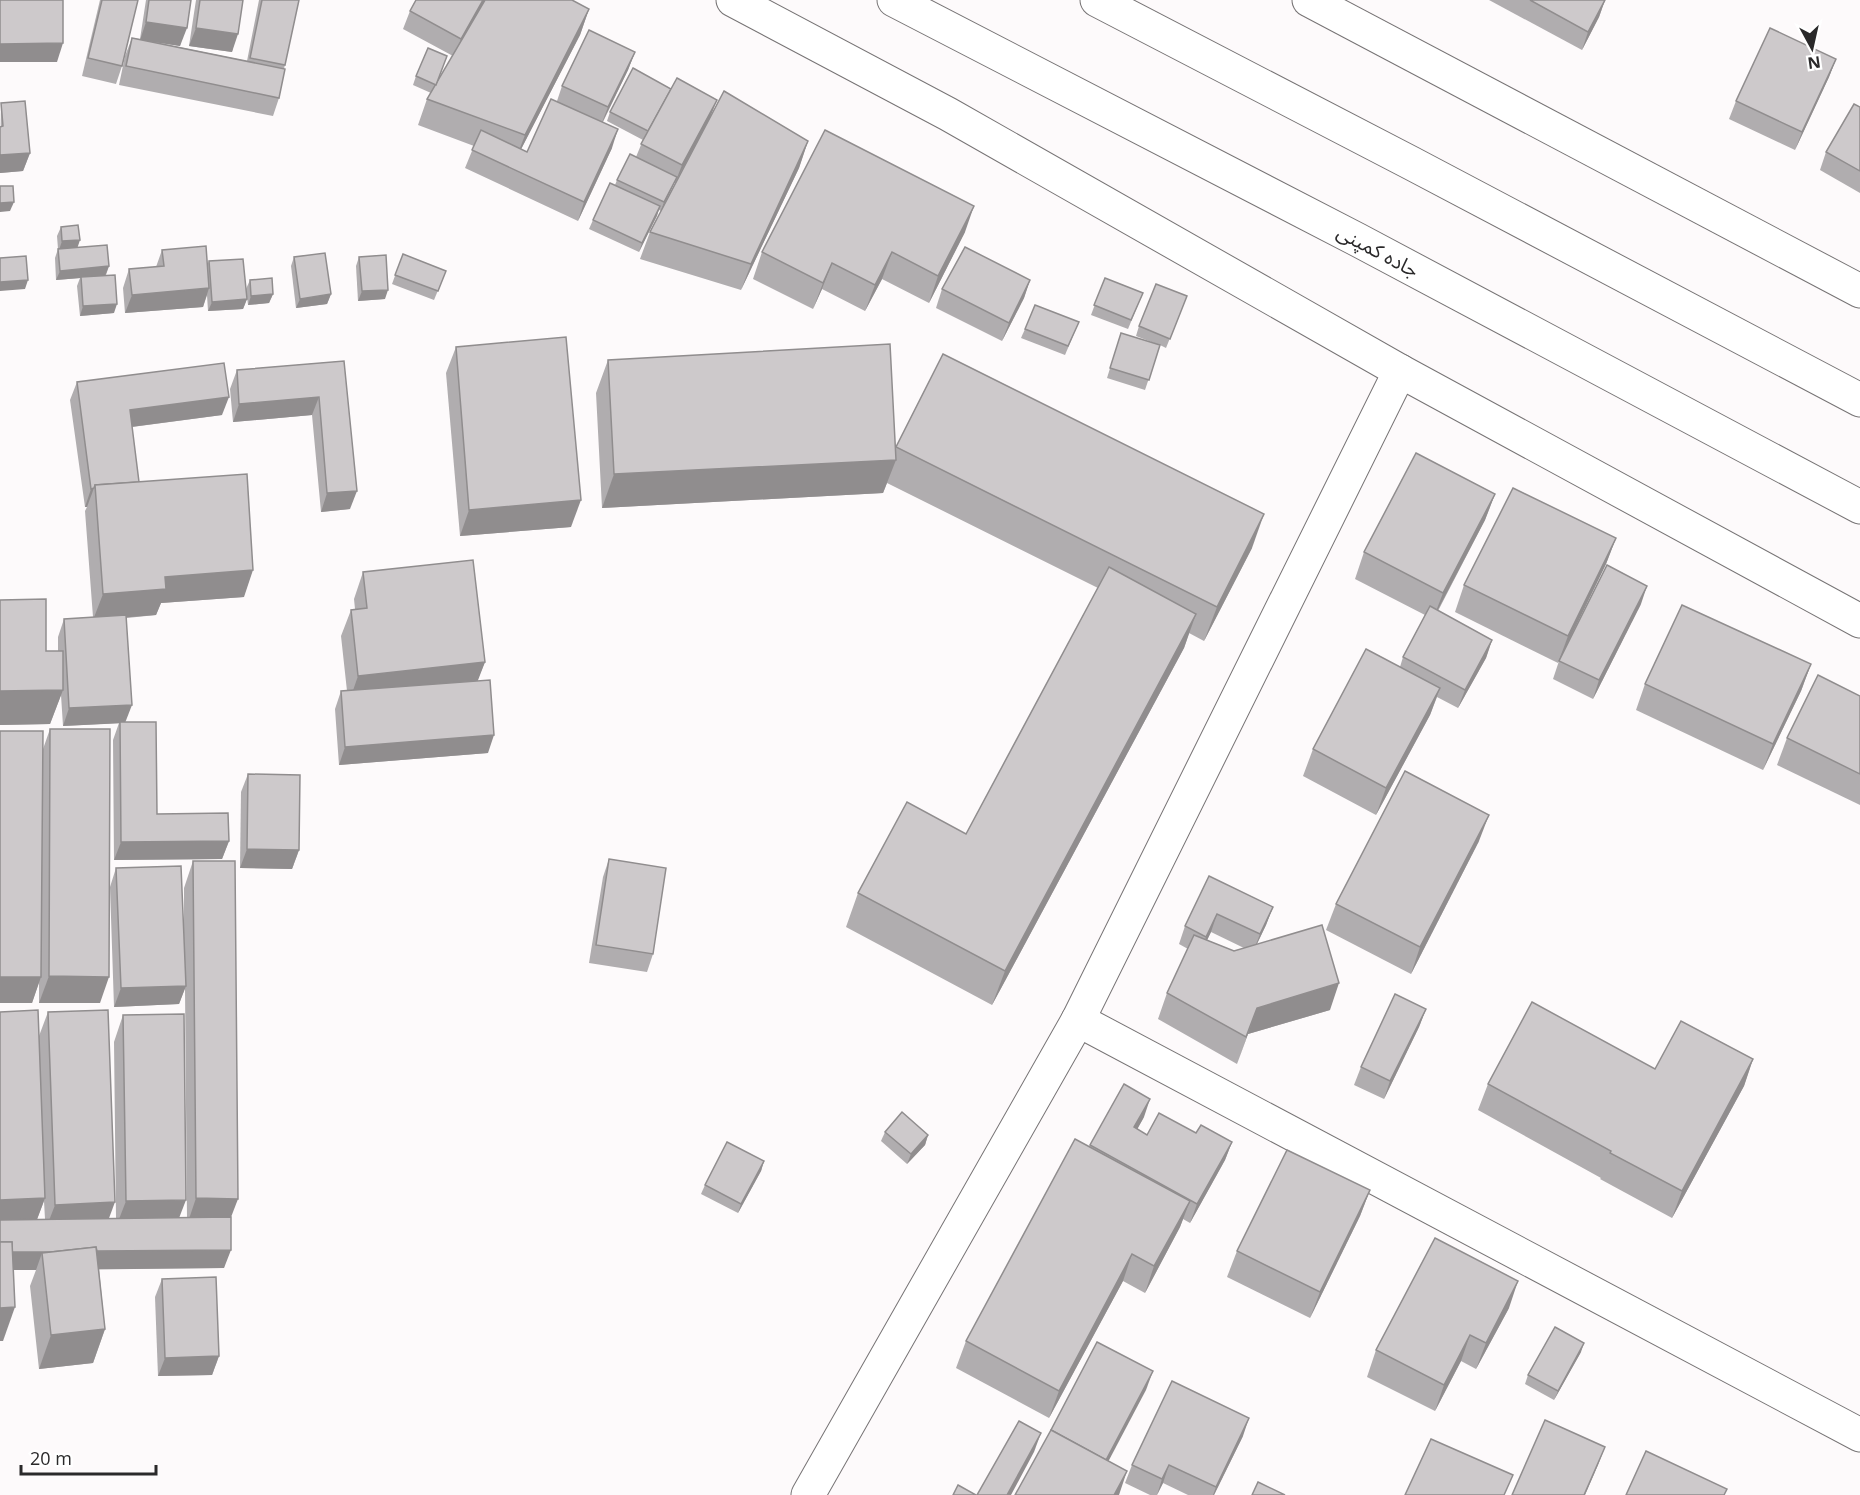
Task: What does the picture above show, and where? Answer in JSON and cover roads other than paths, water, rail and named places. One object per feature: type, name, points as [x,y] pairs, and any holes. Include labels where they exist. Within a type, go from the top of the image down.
[{"type":"main road","points":[[734,0],[948,114],[1400,371],[1860,621]]},
{"type":"main road","name":"جاده کمپنی","points":[[894,0],[1358,240],[1860,507]]},
{"type":"main road","points":[[1096,0],[1422,168],[1860,400]]},
{"type":"main road","points":[[1309,0],[1860,291]]},
{"type":"main road","points":[[808,1495],[1078,1020],[1400,371]]},
{"type":"main road","points":[[1078,1020],[1860,1435]]}]
